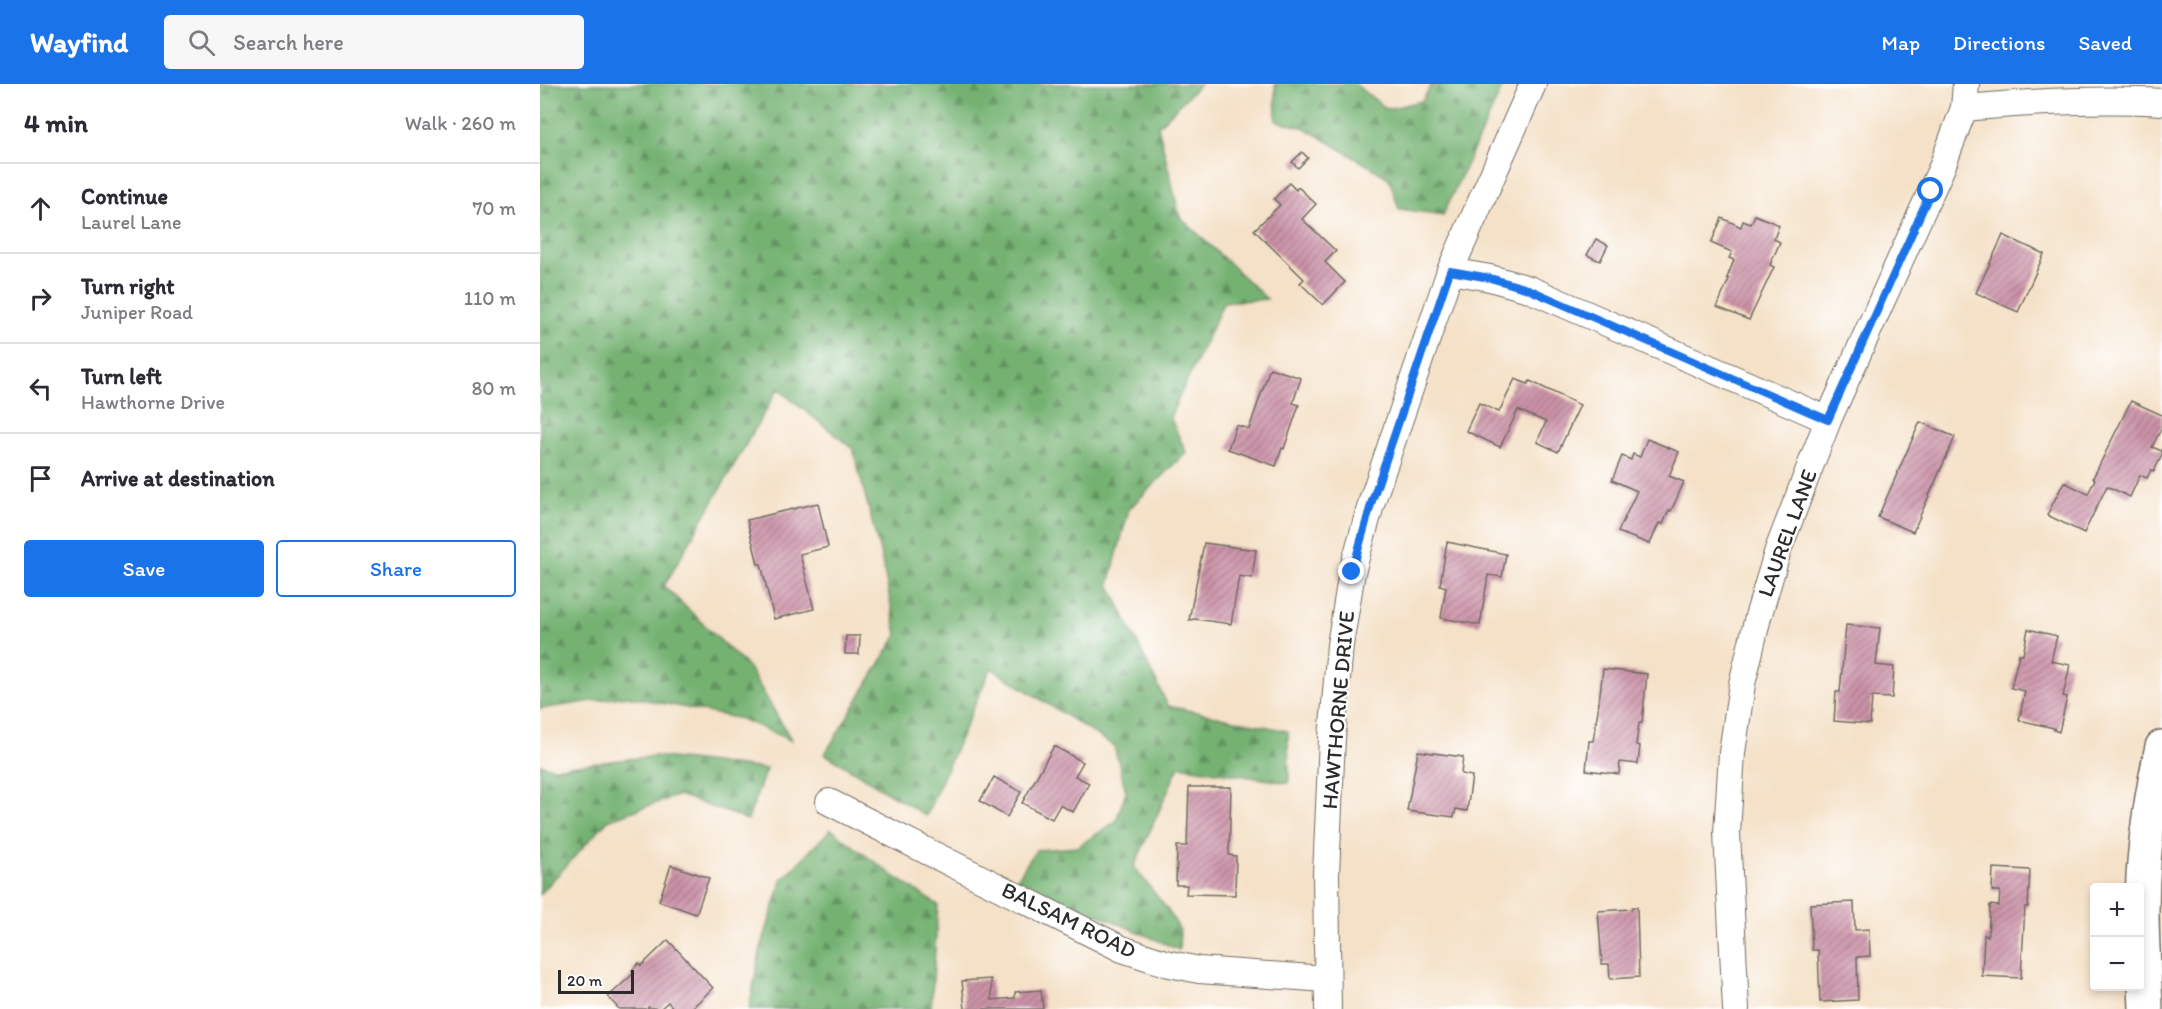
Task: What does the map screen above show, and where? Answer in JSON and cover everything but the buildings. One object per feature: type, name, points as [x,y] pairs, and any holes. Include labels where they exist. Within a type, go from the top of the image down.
[{"type":"street","name":"HAWTHORNE DRIVE","points":[[1328,1009],[1326,875],[1332,738],[1340,645],[1352,572],[1372,501],[1450,271],[1533,84]]},
{"type":"street","points":[[1965,96],[2013,103],[2112,99],[2162,102]]},
{"type":"street","name":"LAUREL LANE","points":[[1736,1009],[1727,833],[1732,753],[1742,684],[1758,617],[1778,550],[1828,420],[1942,167],[1965,96]]},
{"type":"street","points":[[1450,271],[1490,278],[1528,289],[1828,420]]},
{"type":"street","points":[[2146,1009],[2142,911],[2145,857],[2162,747]]},
{"type":"street","name":"BALSAM ROAD","points":[[829,802],[1122,949],[1165,963],[1199,970],[1326,979]]},
{"type":"green space","points":[[540,84],[1200,84],[1158,126],[1180,217],[1267,299],[1224,302],[1170,417],[1186,452],[1129,509],[1109,584],[1168,706],[1288,731],[1289,783],[1179,766],[1134,867],[1167,909],[1180,930],[1179,950],[1017,879],[1036,850],[1077,847],[1116,821],[1126,791],[1114,746],[991,668],[926,816],[825,754],[897,635],[881,556],[853,449],[778,389],[664,586],[749,668],[792,741],[741,719],[627,696],[540,709]]},
{"type":"green space","points":[[1275,84],[1355,84],[1387,109],[1422,101],[1432,84],[1504,84],[1443,215],[1399,209],[1389,178],[1305,128],[1276,121]]},
{"type":"green space","points":[[654,756],[766,769],[748,820],[679,795],[608,820],[540,894],[540,764],[553,768]]},
{"type":"green space","points":[[831,829],[895,877],[938,905],[931,1009],[749,1009],[760,951],[782,880]]},
{"type":"route","points":[[1352,572],[1372,501],[1450,271],[1490,278],[1528,289],[1828,420],[1931,191]]}]
